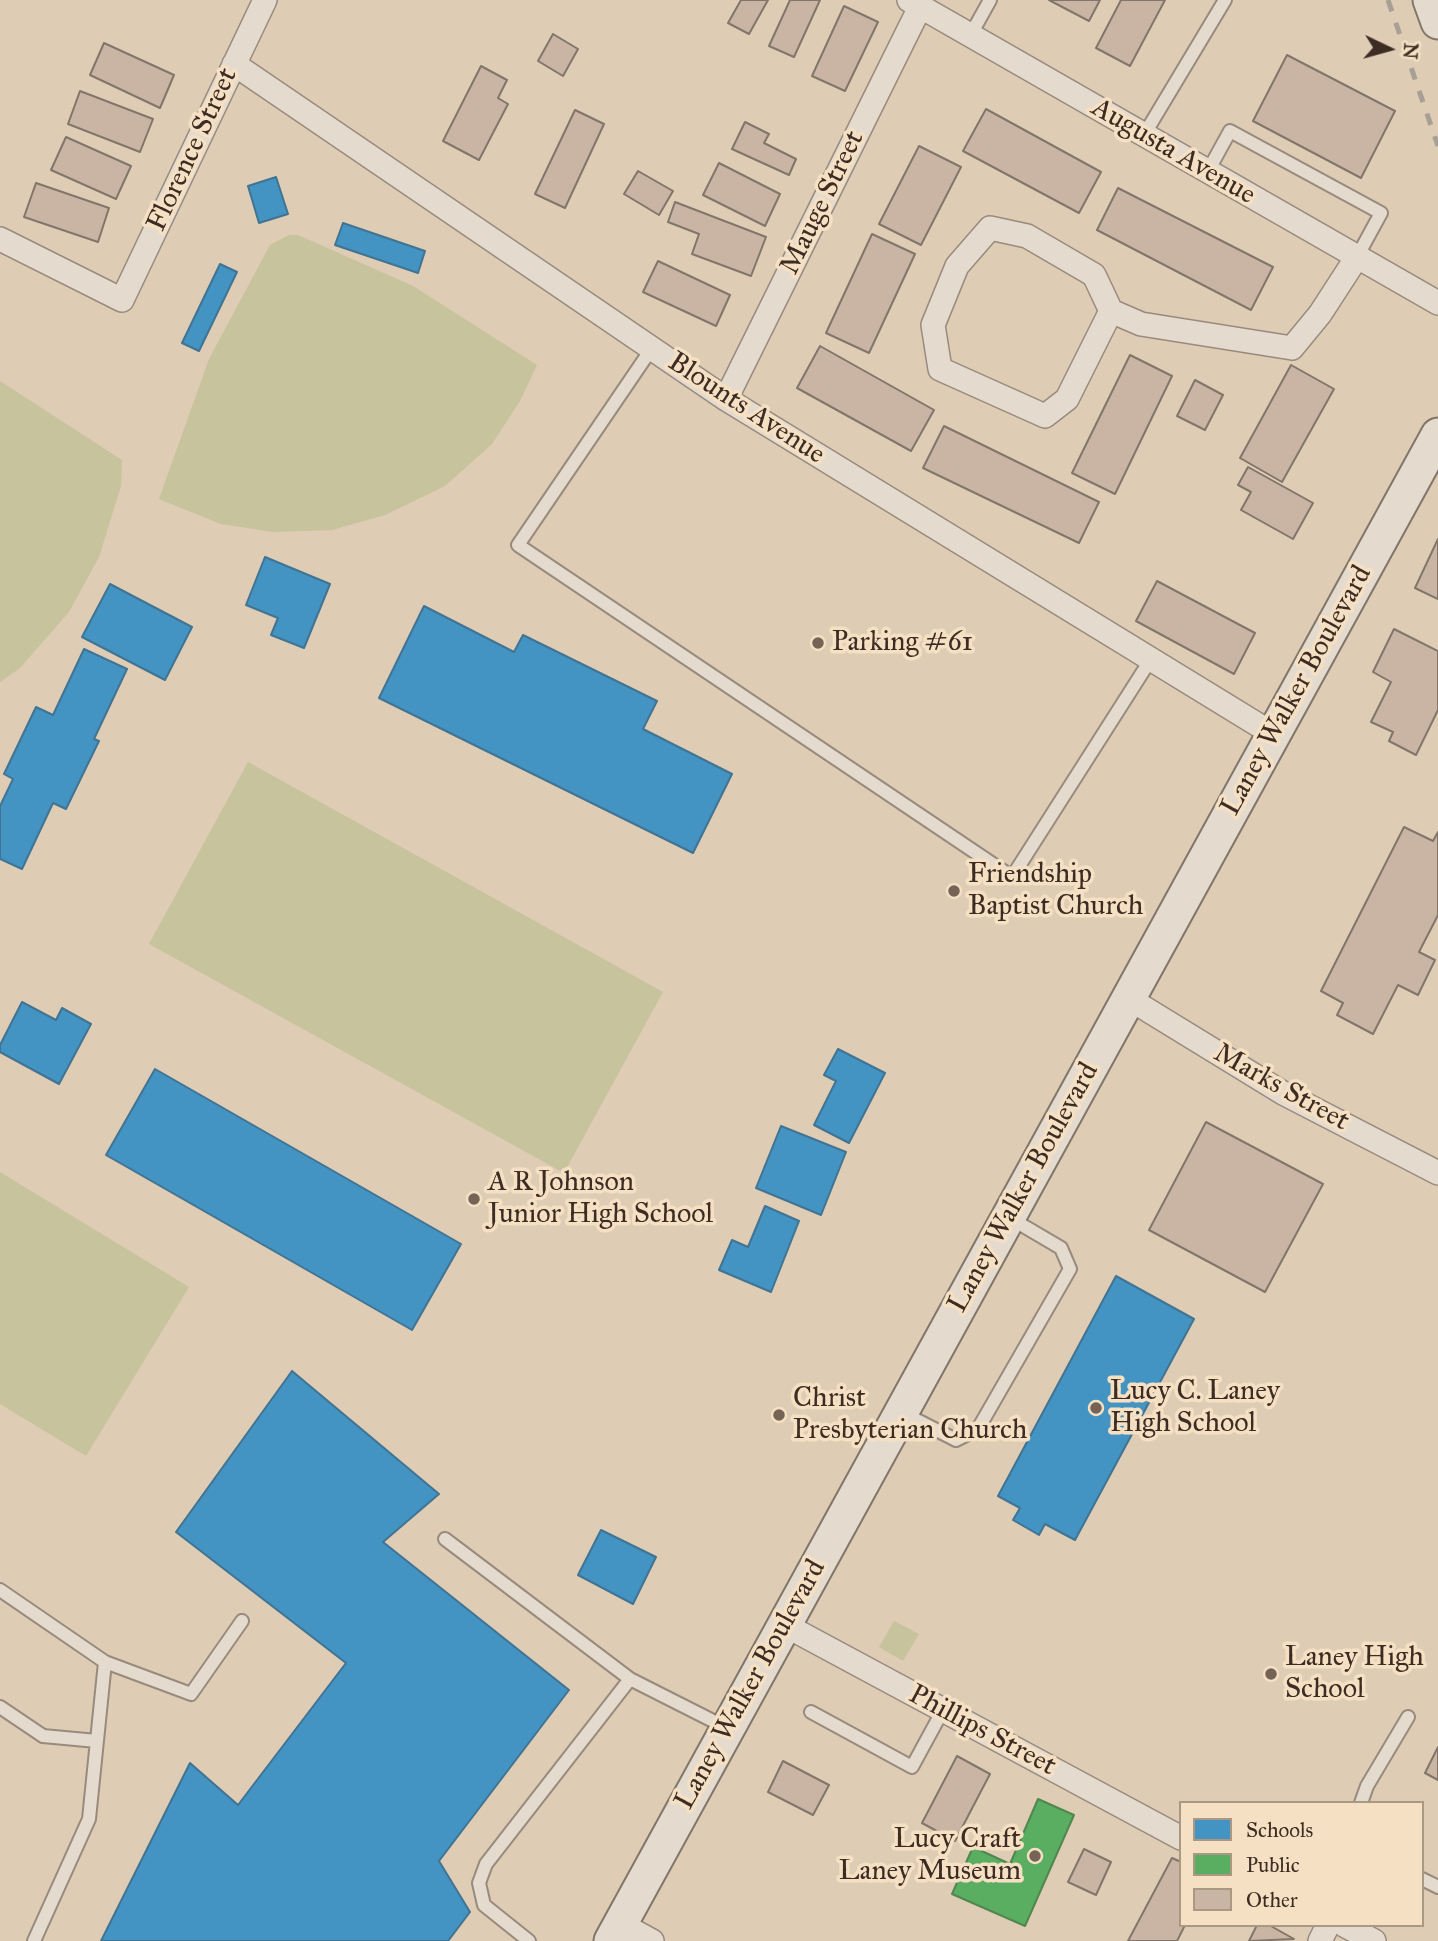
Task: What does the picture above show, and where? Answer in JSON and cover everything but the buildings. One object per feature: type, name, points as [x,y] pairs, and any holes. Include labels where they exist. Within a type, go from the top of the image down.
[{"type":"main road","points":[[1430,0],[1438,22]]},
{"type":"main road","name":"Laney Walker Boulevard","points":[[616,1933],[783,1624],[1438,435]]},
{"type":"street","name":"Florence Street","points":[[0,239],[122,300],[265,0]]},
{"type":"street","name":"Augusta Avenue","points":[[915,4],[1438,303]]},
{"type":"street","name":"Mauge Street","points":[[726,399],[915,4]]},
{"type":"street","name":"Blounts Avenue","points":[[234,64],[726,399],[1273,734]]},
{"type":"street","points":[[1111,311],[1067,399],[1045,416],[940,369],[933,325],[957,265],[990,228],[1027,236],[1094,275],[1111,311],[1141,324],[1292,348],[1321,314],[1357,257]]},
{"type":"street","name":"Marks Street","points":[[1128,998],[1283,1093],[1438,1173]]},
{"type":"street","name":"Phillips Street","points":[[783,1624],[1179,1837]]},
{"type":"street","points":[[1348,1927],[1374,1941]]},
{"type":"street","points":[[616,1933],[652,1941]]},
{"type":"lane","points":[[970,36],[990,0]]},
{"type":"lane","points":[[1144,135],[1224,0]]},
{"type":"lane","points":[[1208,171],[1230,131],[1381,212],[1357,257]]},
{"type":"lane","points":[[652,348],[517,545],[1012,877],[1151,659]]},
{"type":"lane","points":[[901,1412],[956,1440],[978,1429],[1070,1269],[1061,1248],[1008,1217]]},
{"type":"lane","points":[[445,1539],[630,1679],[727,1728]]},
{"type":"lane","points":[[0,1590],[105,1662],[191,1694],[242,1621]]},
{"type":"lane","points":[[34,1941],[89,1819],[105,1662]]},
{"type":"lane","points":[[529,1941],[484,1905],[479,1883],[486,1864],[630,1679]]},
{"type":"lane","points":[[0,1707],[43,1736],[97,1741]]},
{"type":"lane","points":[[811,1712],[912,1767],[943,1710]]},
{"type":"lane","points":[[1362,1801],[1367,1786],[1408,1717]]},
{"type":"shaded area","points":[[289,235],[298,235],[413,286],[537,365],[520,401],[492,444],[445,486],[385,515],[332,530],[273,532],[221,524],[159,499],[209,359],[270,245]]},
{"type":"shaded area","points":[[0,381],[122,460],[121,486],[99,557],[69,612],[20,668],[0,682]]},
{"type":"shaded area","points":[[248,762],[663,992],[564,1173],[149,944]]},
{"type":"shaded area","points":[[0,1172],[189,1287],[86,1456],[0,1404]]},
{"type":"shaded area","points":[[894,1621],[919,1634],[903,1661],[879,1647]]},
{"type":"railway","points":[[1388,0],[1438,146]]},
{"type":"place","name":"Parking #61","points":[[818,643]]},
{"type":"place","name":"Friendship Baptist Church","points":[[954,891]]},
{"type":"place","name":"A R Johnson Junior High School","points":[[474,1199]]},
{"type":"place","name":"Lucy C. Laney High School","points":[[1096,1408]]},
{"type":"place","name":"Christ Presbyterian Church","points":[[779,1415]]},
{"type":"place","name":"Laney High School","points":[[1271,1674]]},
{"type":"place","name":"Lucy Craft Laney Museum","points":[[1035,1856]]}]
